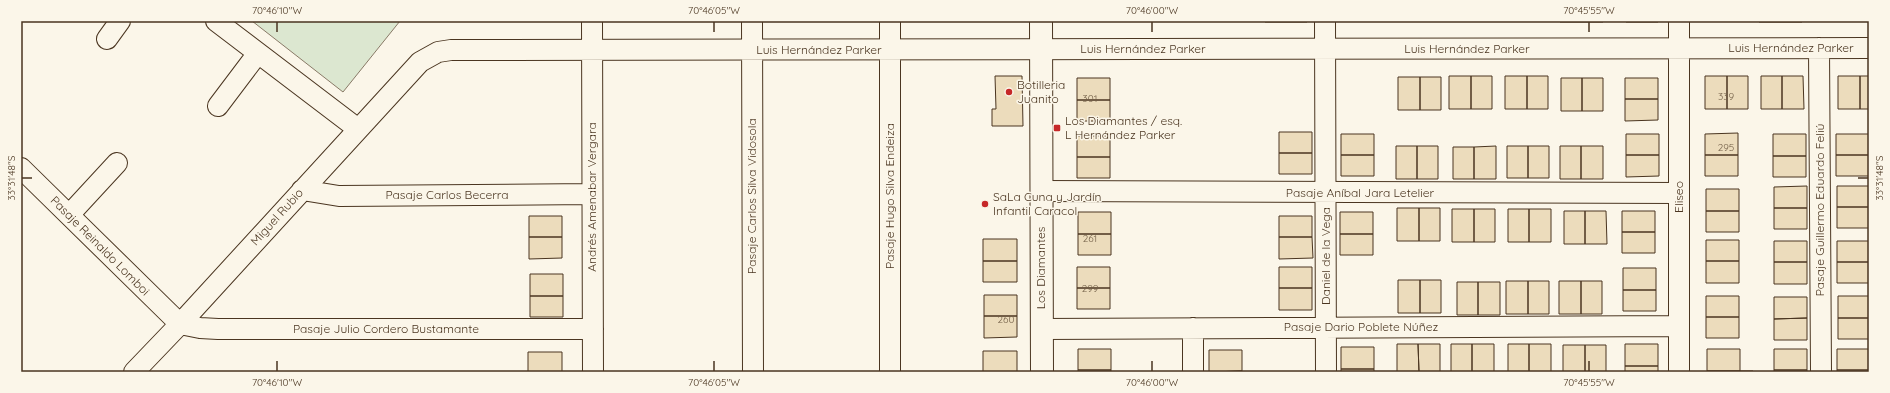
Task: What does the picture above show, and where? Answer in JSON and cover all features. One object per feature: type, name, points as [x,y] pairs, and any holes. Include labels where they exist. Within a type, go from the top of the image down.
[{"type":"street","points":[[107,39],[120,21]]},
{"type":"street","points":[[216,21],[358,129]]},
{"type":"street","name":"Andrés Amenabar Vergara","points":[[592,21],[593,372]]},
{"type":"street","name":"Pasaje Carlos Silva Vidosola","points":[[752,21],[752,372]]},
{"type":"street","name":"Pasaje Hugo Silva Endeiza","points":[[890,21],[890,372]]},
{"type":"street","name":"Los Diamantes","points":[[1041,21],[1042,372]]},
{"type":"street","name":"Daniel de la Vega","points":[[1325,21],[1326,372]]},
{"type":"street","name":"Eliseo","points":[[1679,21],[1680,372]]},
{"type":"street","name":"Pasaje Guillermo Eduardo Feliú","points":[[1820,48],[1821,372]]},
{"type":"street","name":"Luis Hernández Parker","points":[[420,62],[438,52],[451,50],[1869,48]]},
{"type":"street","points":[[218,106],[258,53]]},
{"type":"street","name":"Miguel Rubio","points":[[134,372],[180,324],[420,62]]},
{"type":"street","points":[[69,215],[117,163]]},
{"type":"street","name":"Pasaje Reinaldo Lomboi","points":[[21,168],[180,324]]},
{"type":"street","name":"Pasaje Carlos Becerra","points":[[302,190],[319,194],[339,196],[592,194]]},
{"type":"street","name":"Pasaje Aníbal Jara Letelier","points":[[1041,191],[1679,193]]},
{"type":"street","name":"Pasaje Julio Cordero Bustamante","points":[[180,324],[200,328],[218,329],[593,329]]},
{"type":"street","name":"Pasaje Dario Poblete Núñez","points":[[1042,329],[1679,326]]},
{"type":"street","points":[[1193,328],[1193,372]]},
{"type":"green space","points":[[252,21],[400,21],[343,92]]},
{"type":"building","points":[[1286,21],[1286,22],[1265,22]]},
{"type":"building","points":[[1307,21],[1307,22],[1286,22]]},
{"type":"building","points":[[1582,21],[1582,22],[1560,22]]},
{"type":"building","points":[[1603,21],[1603,22],[1582,22]]},
{"type":"building","points":[[1658,21],[1658,22],[1626,22]]},
{"type":"building","points":[[1780,21],[1780,22],[1759,22]]},
{"type":"building","points":[[1802,21],[1802,22],[1780,22]]},
{"type":"building","name":"Botilleria Juanito","points":[[995,76],[1022,76],[1023,126],[992,126],[992,109],[996,109]]},
{"type":"building","points":[[1449,76],[1471,76],[1471,109],[1449,109]]},
{"type":"building","points":[[1471,76],[1492,76],[1492,109],[1471,109]]},
{"type":"building","points":[[1505,76],[1527,76],[1527,109],[1505,109]]},
{"type":"building","points":[[1527,76],[1548,76],[1548,109],[1527,109]]},
{"type":"building","points":[[1705,76],[1727,76],[1727,109],[1705,109]]},
{"type":"building","points":[[1727,76],[1748,76],[1748,109],[1727,109]]},
{"type":"building","points":[[1761,76],[1782,76],[1782,109],[1761,109]]},
{"type":"building","points":[[1782,76],[1803,76],[1804,109],[1782,109]]},
{"type":"building","points":[[1838,76],[1860,76],[1860,109],[1838,109]]},
{"type":"building","points":[[1860,76],[1869,76],[1869,109],[1860,109]]},
{"type":"building","points":[[1398,77],[1420,77],[1420,110],[1398,110]]},
{"type":"building","points":[[1420,77],[1441,77],[1441,110],[1420,110]]},
{"type":"building","points":[[1077,78],[1110,78],[1110,100],[1077,100]]},
{"type":"building","points":[[1561,78],[1582,78],[1582,111],[1561,111]]},
{"type":"building","points":[[1582,78],[1603,78],[1603,111],[1582,111]]},
{"type":"building","points":[[1625,78],[1658,78],[1658,99],[1625,99]]},
{"type":"building","points":[[1625,99],[1658,99],[1658,120],[1625,121]]},
{"type":"building","points":[[1077,100],[1110,100],[1110,121],[1077,121]]},
{"type":"building","points":[[1279,132],[1312,132],[1312,153],[1279,153]]},
{"type":"building","points":[[1738,133],[1738,155],[1705,155],[1705,134]]},
{"type":"building","points":[[1341,134],[1374,134],[1374,155],[1341,155]]},
{"type":"building","points":[[1626,134],[1659,134],[1659,155],[1626,155]]},
{"type":"building","points":[[1773,134],[1806,134],[1806,156],[1773,156]]},
{"type":"building","points":[[1836,134],[1869,134],[1869,155],[1836,155]]},
{"type":"building","points":[[1077,136],[1110,136],[1110,157],[1077,157]]},
{"type":"building","points":[[1396,146],[1417,146],[1417,179],[1396,179]]},
{"type":"building","points":[[1417,146],[1438,146],[1438,179],[1417,179]]},
{"type":"building","points":[[1496,146],[1496,179],[1474,179],[1474,147]]},
{"type":"building","points":[[1507,146],[1528,146],[1528,178],[1507,178]]},
{"type":"building","points":[[1528,146],[1549,146],[1549,178],[1528,178]]},
{"type":"building","points":[[1560,146],[1581,146],[1581,179],[1560,179]]},
{"type":"building","points":[[1581,146],[1603,146],[1603,179],[1581,179]]},
{"type":"building","points":[[1453,147],[1474,147],[1474,179],[1453,179]]},
{"type":"building","points":[[1279,153],[1312,153],[1312,174],[1279,174]]},
{"type":"building","points":[[1341,155],[1374,155],[1374,176],[1341,176]]},
{"type":"building","points":[[1626,155],[1659,155],[1659,176],[1626,177]]},
{"type":"building","points":[[1705,155],[1738,155],[1738,176],[1705,176]]},
{"type":"building","points":[[1836,155],[1869,155],[1869,176],[1836,176]]},
{"type":"building","points":[[1773,156],[1806,156],[1806,177],[1773,177]]},
{"type":"building","points":[[1077,157],[1110,157],[1110,178],[1077,178]]},
{"type":"building","points":[[1807,186],[1807,208],[1774,208],[1774,187]]},
{"type":"building","points":[[1837,186],[1869,186],[1869,207],[1837,207]]},
{"type":"building","points":[[1706,189],[1739,189],[1739,211],[1706,211]]},
{"type":"building","points":[[1837,207],[1869,207],[1869,228],[1837,228]]},
{"type":"building","points":[[1397,208],[1419,208],[1419,241],[1397,241]]},
{"type":"building","points":[[1419,208],[1440,208],[1440,241],[1419,241]]},
{"type":"building","points":[[1774,208],[1807,208],[1807,229],[1774,229]]},
{"type":"building","points":[[1452,209],[1474,209],[1474,242],[1452,242]]},
{"type":"building","points":[[1474,209],[1495,209],[1495,242],[1474,242]]},
{"type":"building","points":[[1508,209],[1529,209],[1529,242],[1508,242]]},
{"type":"building","points":[[1529,209],[1551,209],[1551,242],[1529,242]]},
{"type":"building","points":[[1564,211],[1585,211],[1585,244],[1564,244]]},
{"type":"building","points":[[1585,211],[1606,211],[1607,244],[1585,244]]},
{"type":"building","points":[[1622,211],[1655,211],[1655,232],[1622,232]]},
{"type":"building","points":[[1706,211],[1739,211],[1739,232],[1706,232]]},
{"type":"building","points":[[1078,212],[1111,212],[1111,234],[1078,234]]},
{"type":"building","points":[[1340,212],[1373,212],[1373,234],[1340,234]]},
{"type":"building","points":[[529,216],[562,216],[562,237],[529,237]]},
{"type":"building","points":[[1279,216],[1312,216],[1312,237],[1279,237]]},
{"type":"building","points":[[1622,232],[1655,232],[1655,253],[1622,253]]},
{"type":"building","points":[[1078,234],[1111,234],[1111,255],[1078,255]]},
{"type":"building","points":[[1340,234],[1373,234],[1373,255],[1340,255]]},
{"type":"building","points":[[529,237],[562,237],[562,258],[529,259]]},
{"type":"building","points":[[1279,237],[1312,237],[1313,258],[1279,259]]},
{"type":"building","points":[[983,239],[1017,239],[1017,261],[983,261]]},
{"type":"building","points":[[1706,240],[1739,240],[1739,261],[1706,261]]},
{"type":"building","points":[[1774,241],[1807,241],[1807,262],[1774,262]]},
{"type":"building","points":[[1837,241],[1869,241],[1869,262],[1837,262]]},
{"type":"building","points":[[983,261],[1017,261],[1017,282],[983,282]]},
{"type":"building","points":[[1706,261],[1739,261],[1739,283],[1706,283]]},
{"type":"building","points":[[1774,262],[1807,262],[1807,284],[1774,284]]},
{"type":"building","points":[[1837,262],[1869,262],[1869,283],[1837,283]]},
{"type":"building","points":[[1077,267],[1110,267],[1110,288],[1077,288]]},
{"type":"building","points":[[1279,267],[1312,267],[1312,288],[1279,288]]},
{"type":"building","points":[[1623,268],[1656,268],[1656,290],[1623,290]]},
{"type":"building","points":[[530,274],[563,274],[563,296],[530,296]]},
{"type":"building","points":[[1398,280],[1420,280],[1420,313],[1398,313]]},
{"type":"building","points":[[1420,280],[1441,280],[1441,313],[1420,313]]},
{"type":"building","points":[[1506,281],[1528,281],[1528,314],[1506,314]]},
{"type":"building","points":[[1528,281],[1549,281],[1549,314],[1528,314]]},
{"type":"building","points":[[1559,281],[1581,281],[1581,314],[1559,314]]},
{"type":"building","points":[[1581,281],[1602,281],[1602,314],[1581,314]]},
{"type":"building","points":[[1457,282],[1478,282],[1478,315],[1457,315]]},
{"type":"building","points":[[1478,282],[1500,282],[1500,315],[1478,315]]},
{"type":"building","points":[[1077,288],[1110,288],[1110,309],[1077,309]]},
{"type":"building","points":[[1279,288],[1312,288],[1312,310],[1279,310]]},
{"type":"building","points":[[1623,290],[1656,290],[1656,311],[1623,311]]},
{"type":"building","points":[[984,295],[1017,295],[1017,316],[984,316]]},
{"type":"building","points":[[530,296],[563,296],[563,317],[530,317]]},
{"type":"building","points":[[1706,296],[1739,296],[1739,317],[1706,317]]},
{"type":"building","points":[[1838,296],[1869,296],[1869,318],[1838,318]]},
{"type":"building","points":[[1774,297],[1807,297],[1807,318],[1774,319]]},
{"type":"building","points":[[984,316],[1017,316],[1017,337],[984,338]]},
{"type":"building","points":[[1706,317],[1739,317],[1739,338],[1706,338]]},
{"type":"building","points":[[1807,318],[1807,340],[1774,340],[1774,319]]},
{"type":"building","points":[[1838,318],[1869,318],[1869,339],[1838,339]]},
{"type":"building","points":[[1397,344],[1418,344],[1419,372],[1397,372]]},
{"type":"building","points":[[1418,344],[1440,344],[1440,372],[1419,372]]},
{"type":"building","points":[[1451,344],[1472,344],[1472,372],[1451,372]]},
{"type":"building","points":[[1472,344],[1494,344],[1494,372],[1472,372]]},
{"type":"building","points":[[1508,344],[1529,344],[1529,372],[1508,372]]},
{"type":"building","points":[[1529,344],[1551,344],[1551,372],[1529,372]]},
{"type":"building","points":[[1625,344],[1658,344],[1658,366],[1625,366]]},
{"type":"building","points":[[1563,345],[1585,345],[1585,372],[1563,372]]},
{"type":"building","points":[[1585,345],[1606,345],[1606,372],[1585,372]]},
{"type":"building","points":[[1341,347],[1374,347],[1374,369],[1341,369]]},
{"type":"building","points":[[1078,349],[1111,349],[1111,370],[1078,370]]},
{"type":"building","points":[[1707,349],[1740,349],[1740,371],[1707,371]]},
{"type":"building","points":[[1774,349],[1807,349],[1807,370],[1774,370]]},
{"type":"building","points":[[1837,349],[1869,349],[1869,370],[1837,370]]},
{"type":"building","points":[[1209,350],[1242,350],[1242,371],[1209,372]]},
{"type":"building","points":[[983,351],[1017,351],[1017,372],[983,372]]},
{"type":"building","points":[[528,352],[562,352],[562,372],[528,372]]},
{"type":"building","points":[[1625,366],[1658,366],[1658,372],[1625,372]]},
{"type":"building","points":[[1341,369],[1374,369],[1374,372],[1341,372]]},
{"type":"building","points":[[1078,370],[1111,370],[1111,372],[1078,372]]},
{"type":"building","points":[[1774,370],[1807,370],[1807,372],[1774,372]]},
{"type":"building","points":[[1837,370],[1869,370],[1869,372],[1837,372]]},
{"type":"building","points":[[1242,371],[1242,372],[1209,372]]},
{"type":"building","points":[[1753,371],[1753,372],[1707,372]]},
{"type":"place","name":"Botilleria Juanito","points":[[1009,92]]},
{"type":"place","name":"Los Diamantes / esq. L Hernández Parker","points":[[1057,128]]},
{"type":"place","name":"SaLa Cuna y Jardín Infantil Caracol","points":[[985,204]]}]
